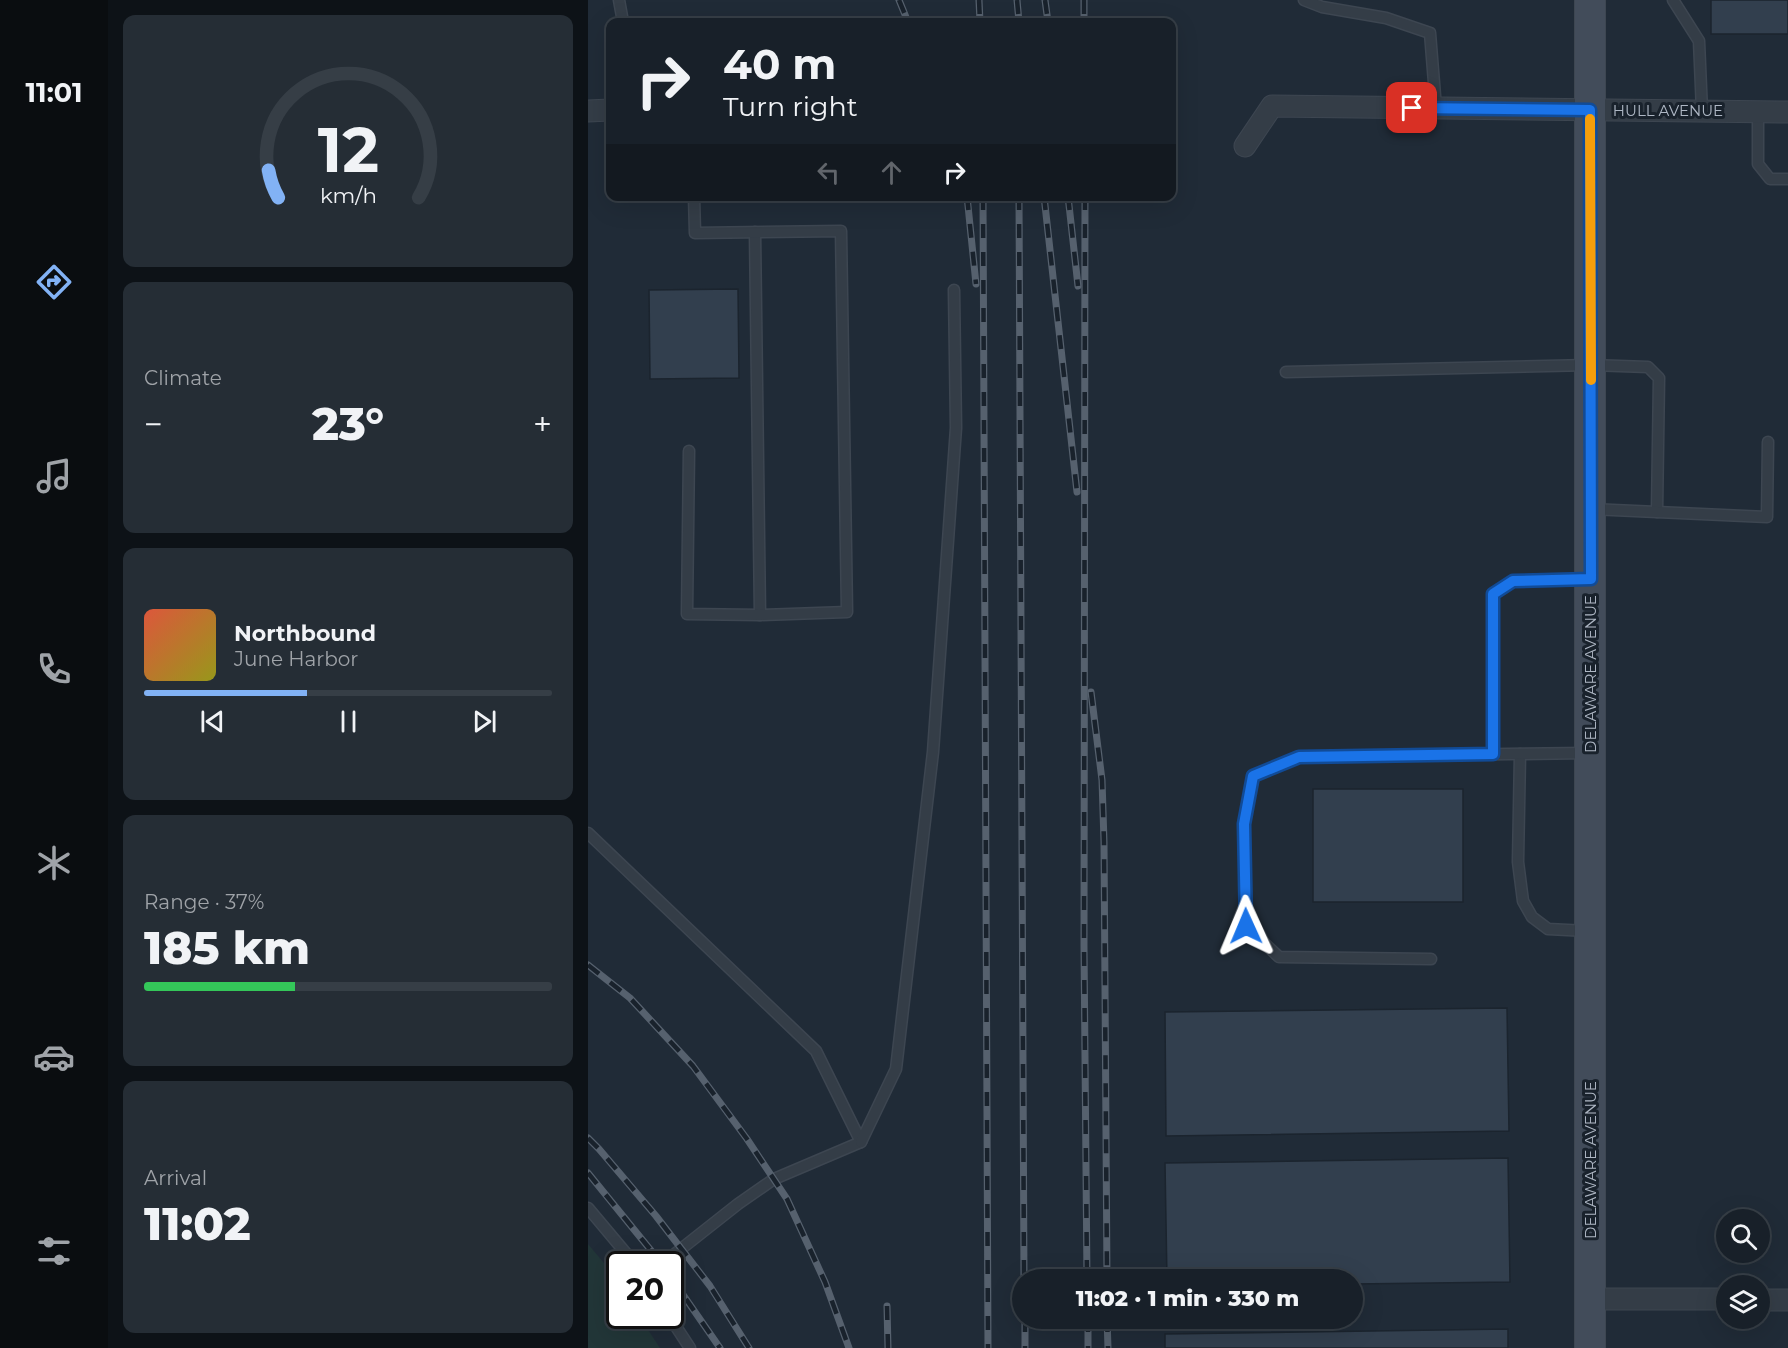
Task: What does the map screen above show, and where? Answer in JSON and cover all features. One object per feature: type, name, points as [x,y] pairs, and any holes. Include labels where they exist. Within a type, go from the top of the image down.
[{"type":"main road","name":"DELAWARE AVENUE","points":[[1590,0],[1590,1348]]},
{"type":"street","name":"HULL AVENUE","points":[[1245,146],[1272,106],[1788,111]]},
{"type":"street","points":[[588,111],[606,110]]},
{"type":"street","points":[[1590,1299],[1716,1299]]},
{"type":"street","points":[[1770,1299],[1788,1300]]},
{"type":"lane","points":[[619,0],[622,18]]},
{"type":"lane","points":[[1304,0],[1322,7],[1386,18],[1430,33],[1436,108]]},
{"type":"lane","points":[[1673,0],[1699,41],[1702,111]]},
{"type":"lane","points":[[1758,111],[1758,164],[1770,179],[1788,179]]},
{"type":"lane","points":[[689,451],[687,614],[760,615],[847,612],[841,231],[695,233],[694,201]]},
{"type":"lane","points":[[755,232],[760,615]]},
{"type":"lane","points":[[678,1251],[774,1179],[861,1142],[896,1068],[933,752],[956,428],[954,290]]},
{"type":"lane","points":[[1286,372],[1591,365],[1648,367],[1659,378],[1657,512]]},
{"type":"lane","points":[[1591,508],[1767,518],[1768,442]]},
{"type":"lane","points":[[1493,754],[1493,594],[1513,581],[1591,579]]},
{"type":"lane","points":[[1431,959],[1279,957],[1246,926],[1244,824],[1253,776],[1299,757],[1591,753]]},
{"type":"lane","points":[[1520,754],[1518,861],[1523,901],[1532,917],[1548,929],[1591,931]]},
{"type":"lane","points":[[588,833],[816,1051],[861,1142]]},
{"type":"lane","points":[[588,1208],[624,1251]]},
{"type":"lane","points":[[678,1329],[690,1348]]},
{"type":"green space","points":[[588,1244],[606,1265],[606,1329],[648,1329],[660,1348],[588,1348]]},
{"type":"building","points":[[1711,0],[1788,0],[1788,34],[1711,34]]},
{"type":"building","points":[[738,289],[739,378],[650,379],[649,290]]},
{"type":"building","points":[[1313,789],[1463,789],[1463,902],[1313,902]]},
{"type":"building","points":[[1507,1008],[1509,1131],[1166,1136],[1165,1012]]},
{"type":"building","points":[[1508,1158],[1510,1282],[1363,1284],[1363,1269],[1167,1269],[1165,1163]]},
{"type":"building","points":[[1508,1329],[1508,1348],[1165,1348],[1165,1334]]},
{"type":"railway","points":[[899,0],[906,18]]},
{"type":"railway","points":[[979,0],[980,18]]},
{"type":"railway","points":[[1017,0],[1019,18]]},
{"type":"railway","points":[[1045,0],[1047,18]]},
{"type":"railway","points":[[1084,0],[1084,18]]},
{"type":"railway","points":[[968,201],[976,284]]},
{"type":"railway","points":[[983,201],[988,1348]]},
{"type":"railway","points":[[1019,201],[1024,1269]]},
{"type":"railway","points":[[1045,201],[1077,492]]},
{"type":"railway","points":[[1069,201],[1078,286]]},
{"type":"railway","points":[[1085,201],[1084,946],[1087,1269]]},
{"type":"railway","points":[[1091,692],[1102,780],[1104,842],[1107,1269]]},
{"type":"railway","points":[[588,965],[630,998],[693,1066],[747,1139],[787,1199],[825,1282],[849,1348]]},
{"type":"railway","points":[[588,1138],[656,1216],[710,1286],[749,1348]]},
{"type":"railway","points":[[588,1173],[651,1251]]},
{"type":"railway","points":[[684,1296],[720,1348]]},
{"type":"railway","points":[[887,1306],[888,1348]]},
{"type":"railway","points":[[1025,1329],[1025,1348]]},
{"type":"railway","points":[[1088,1329],[1088,1348]]},
{"type":"railway","points":[[1107,1329],[1108,1348]]},
{"type":"slow traffic","points":[[1590,119],[1591,380]]},
{"type":"route","points":[[1246,926],[1244,824],[1253,776],[1299,757],[1493,754],[1493,594],[1513,581],[1591,579],[1590,110],[1412,108]]}]
